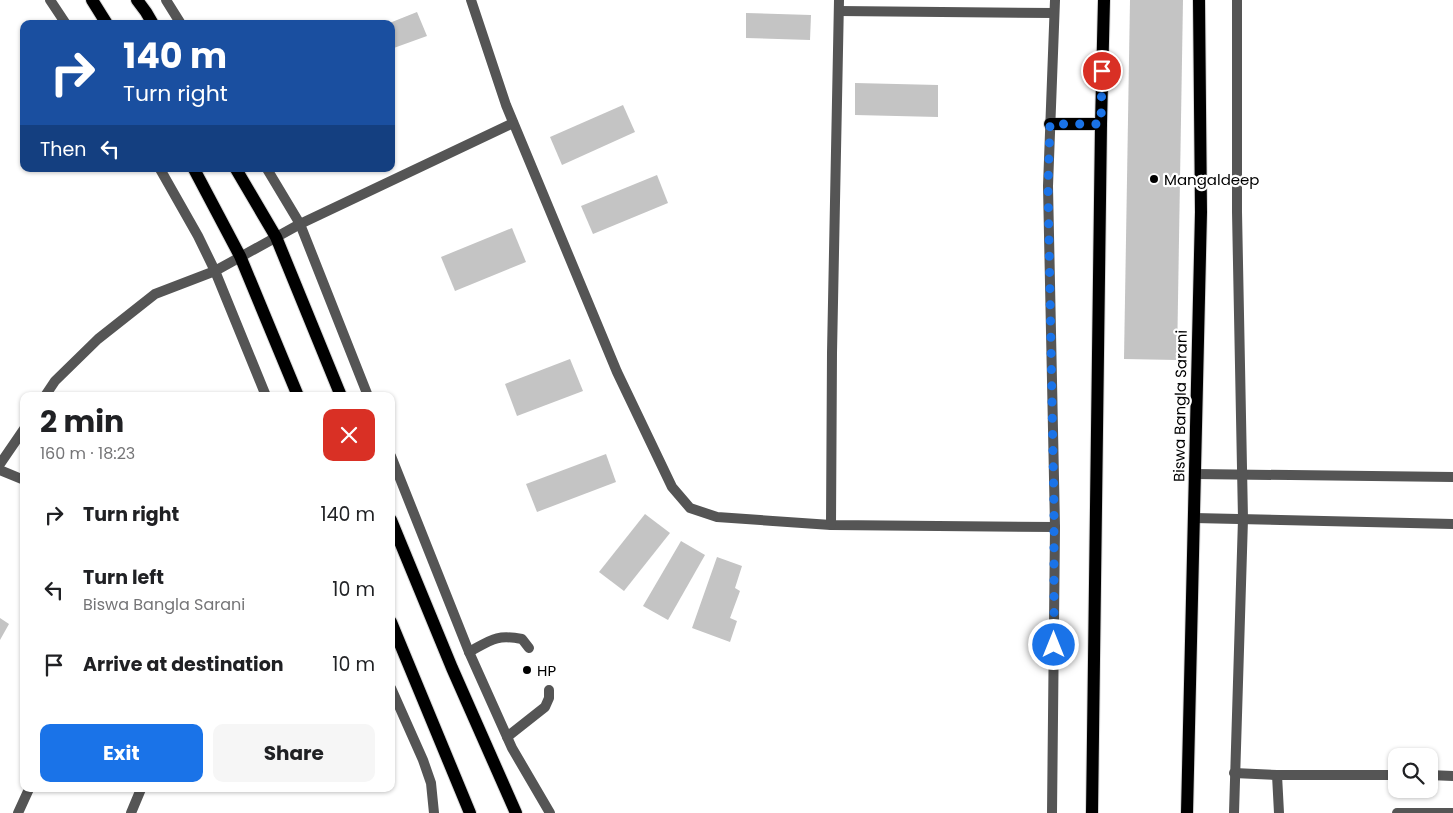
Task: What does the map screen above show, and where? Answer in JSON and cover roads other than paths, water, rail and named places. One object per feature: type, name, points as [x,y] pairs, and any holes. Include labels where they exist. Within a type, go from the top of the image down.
[{"type":"main road","points":[[92,0],[104,20]]},
{"type":"main road","points":[[137,0],[151,20]]},
{"type":"main road","points":[[1092,813],[1104,0]]},
{"type":"main road","name":"Biswa Bangla Sarani","points":[[1187,813],[1201,212],[1199,0]]},
{"type":"main road","points":[[1050,124],[1101,124]]},
{"type":"main road","points":[[196,172],[240,256],[296,392]]},
{"type":"main road","points":[[238,172],[276,238],[339,392]]},
{"type":"main road","points":[[395,530],[452,668],[516,813]]},
{"type":"main road","points":[[395,632],[470,813]]},
{"type":"street","points":[[50,0],[63,20]]},
{"type":"street","points":[[166,0],[178,20]]},
{"type":"street","points":[[471,0],[513,123],[618,372],[672,487],[690,508],[717,517],[831,525],[1054,528]]},
{"type":"street","points":[[1052,813],[1054,528],[1048,186],[1055,0]]},
{"type":"street","points":[[1234,813],[1243,520],[1237,212],[1237,0]]},
{"type":"street","points":[[831,525],[832,353],[839,5],[1054,12]]},
{"type":"street","points":[[48,392],[55,382],[98,339],[155,294],[215,271],[300,224],[513,123]]},
{"type":"street","points":[[162,172],[198,236],[215,271],[264,392]]},
{"type":"street","points":[[269,172],[300,224],[366,392]]},
{"type":"street","points":[[0,464],[20,435]]},
{"type":"street","points":[[395,466],[469,652],[507,737],[550,813]]},
{"type":"street","points":[[0,470],[20,478]]},
{"type":"street","points":[[1195,474],[1453,477]]},
{"type":"street","points":[[1194,518],[1453,524]]},
{"type":"street","points":[[469,652],[495,638],[509,637],[522,639],[529,648]]},
{"type":"street","points":[[507,737],[545,707],[549,698],[549,690]]},
{"type":"street","points":[[395,697],[423,760],[430,783],[434,813]]},
{"type":"street","points":[[1234,773],[1388,775]]},
{"type":"street","points":[[1277,775],[1278,813]]},
{"type":"street","points":[[1438,776],[1453,776]]},
{"type":"street","points":[[18,813],[28,792]]},
{"type":"street","points":[[131,813],[140,792]]},
{"type":"street","points":[[1397,813],[1453,812]]},
{"type":"place","name":"Mangaldeep","points":[[1154,179]]},
{"type":"place","name":"HP","points":[[527,670]]}]
